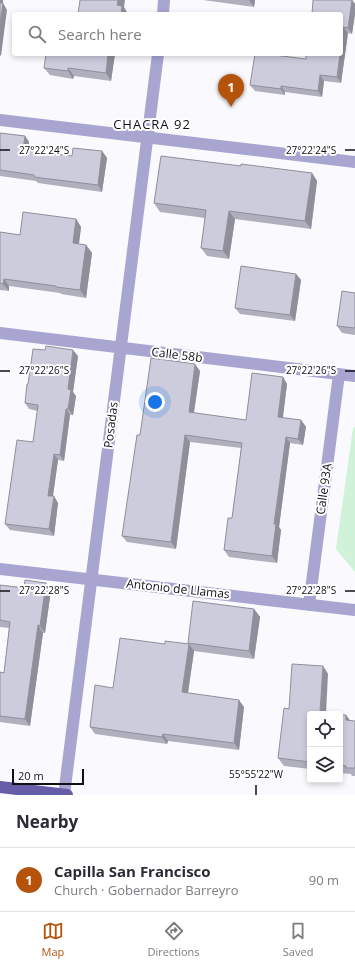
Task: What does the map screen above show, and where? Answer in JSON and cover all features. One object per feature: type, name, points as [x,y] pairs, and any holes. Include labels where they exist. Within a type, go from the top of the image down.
[{"type":"main road","points":[[0,787],[65,795]]},
{"type":"street","points":[[163,12],[164,0]]},
{"type":"street","name":"Posadas","points":[[65,795],[158,56]]},
{"type":"street","points":[[0,120],[355,162]]},
{"type":"street","name":"Calle 58b","points":[[0,333],[355,376]]},
{"type":"street","name":"Calle 93A","points":[[309,605],[339,374]]},
{"type":"street","name":"Antonio de Llamas","points":[[0,569],[355,610]]},
{"type":"green space","points":[[355,427],[355,572],[336,549],[353,428]]},
{"type":"building","points":[[80,0],[118,0],[117,5],[122,6],[121,12],[78,12]]},
{"type":"building","points":[[313,0],[352,0],[348,28],[343,27],[343,12],[312,12]]},
{"type":"building","points":[[0,3],[3,3],[0,25]]},
{"type":"building","points":[[46,56],[108,56],[106,73],[68,68],[68,71],[44,68]]},
{"type":"building","points":[[255,56],[282,56],[306,59],[306,56],[340,56],[337,77],[320,75],[318,91],[281,86],[281,89],[250,85]]},
{"type":"building","points":[[0,133],[25,136],[23,150],[72,156],[73,148],[102,151],[98,185],[34,177],[34,175],[0,170]]},
{"type":"building","points":[[161,156],[312,173],[305,221],[229,211],[223,251],[201,248],[206,210],[154,203]]},
{"type":"building","points":[[23,212],[76,219],[73,243],[86,245],[80,290],[4,279],[3,284],[0,283],[0,232],[20,235]]},
{"type":"building","points":[[241,266],[296,274],[290,315],[235,308]]},
{"type":"building","points":[[342,291],[355,293],[355,328],[337,326]]},
{"type":"building","points":[[46,346],[73,350],[68,389],[71,390],[68,409],[66,409],[60,455],[54,454],[48,496],[54,496],[49,529],[5,524],[17,440],[33,442],[38,405],[25,403],[33,349],[45,350]]},
{"type":"building","points":[[151,358],[195,364],[189,412],[246,420],[252,373],[283,377],[278,417],[301,420],[298,439],[286,437],[274,524],[276,524],[272,556],[224,550],[228,518],[232,518],[242,443],[185,435],[171,542],[122,536],[137,435],[140,435]]},
{"type":"building","points":[[25,580],[46,583],[40,626],[38,625],[25,719],[0,716],[0,672],[4,673],[10,622],[0,620],[0,585],[24,588]]},
{"type":"building","points":[[193,601],[254,609],[249,651],[188,643]]},
{"type":"building","points":[[120,638],[165,644],[165,641],[189,644],[182,692],[239,700],[234,743],[163,734],[162,737],[90,727],[95,685],[113,688]]},
{"type":"building","points":[[292,664],[323,666],[320,711],[307,711],[307,762],[278,758],[284,708],[289,709]]},
{"type":"building","points":[[343,715],[346,715],[346,720],[355,721],[355,768],[346,768],[346,766],[343,766]]},
{"type":"place","name":"Capilla San Francisco","points":[[231,107]]},
{"type":"district","name":"CHACRA 92","points":[[152,124]]}]
